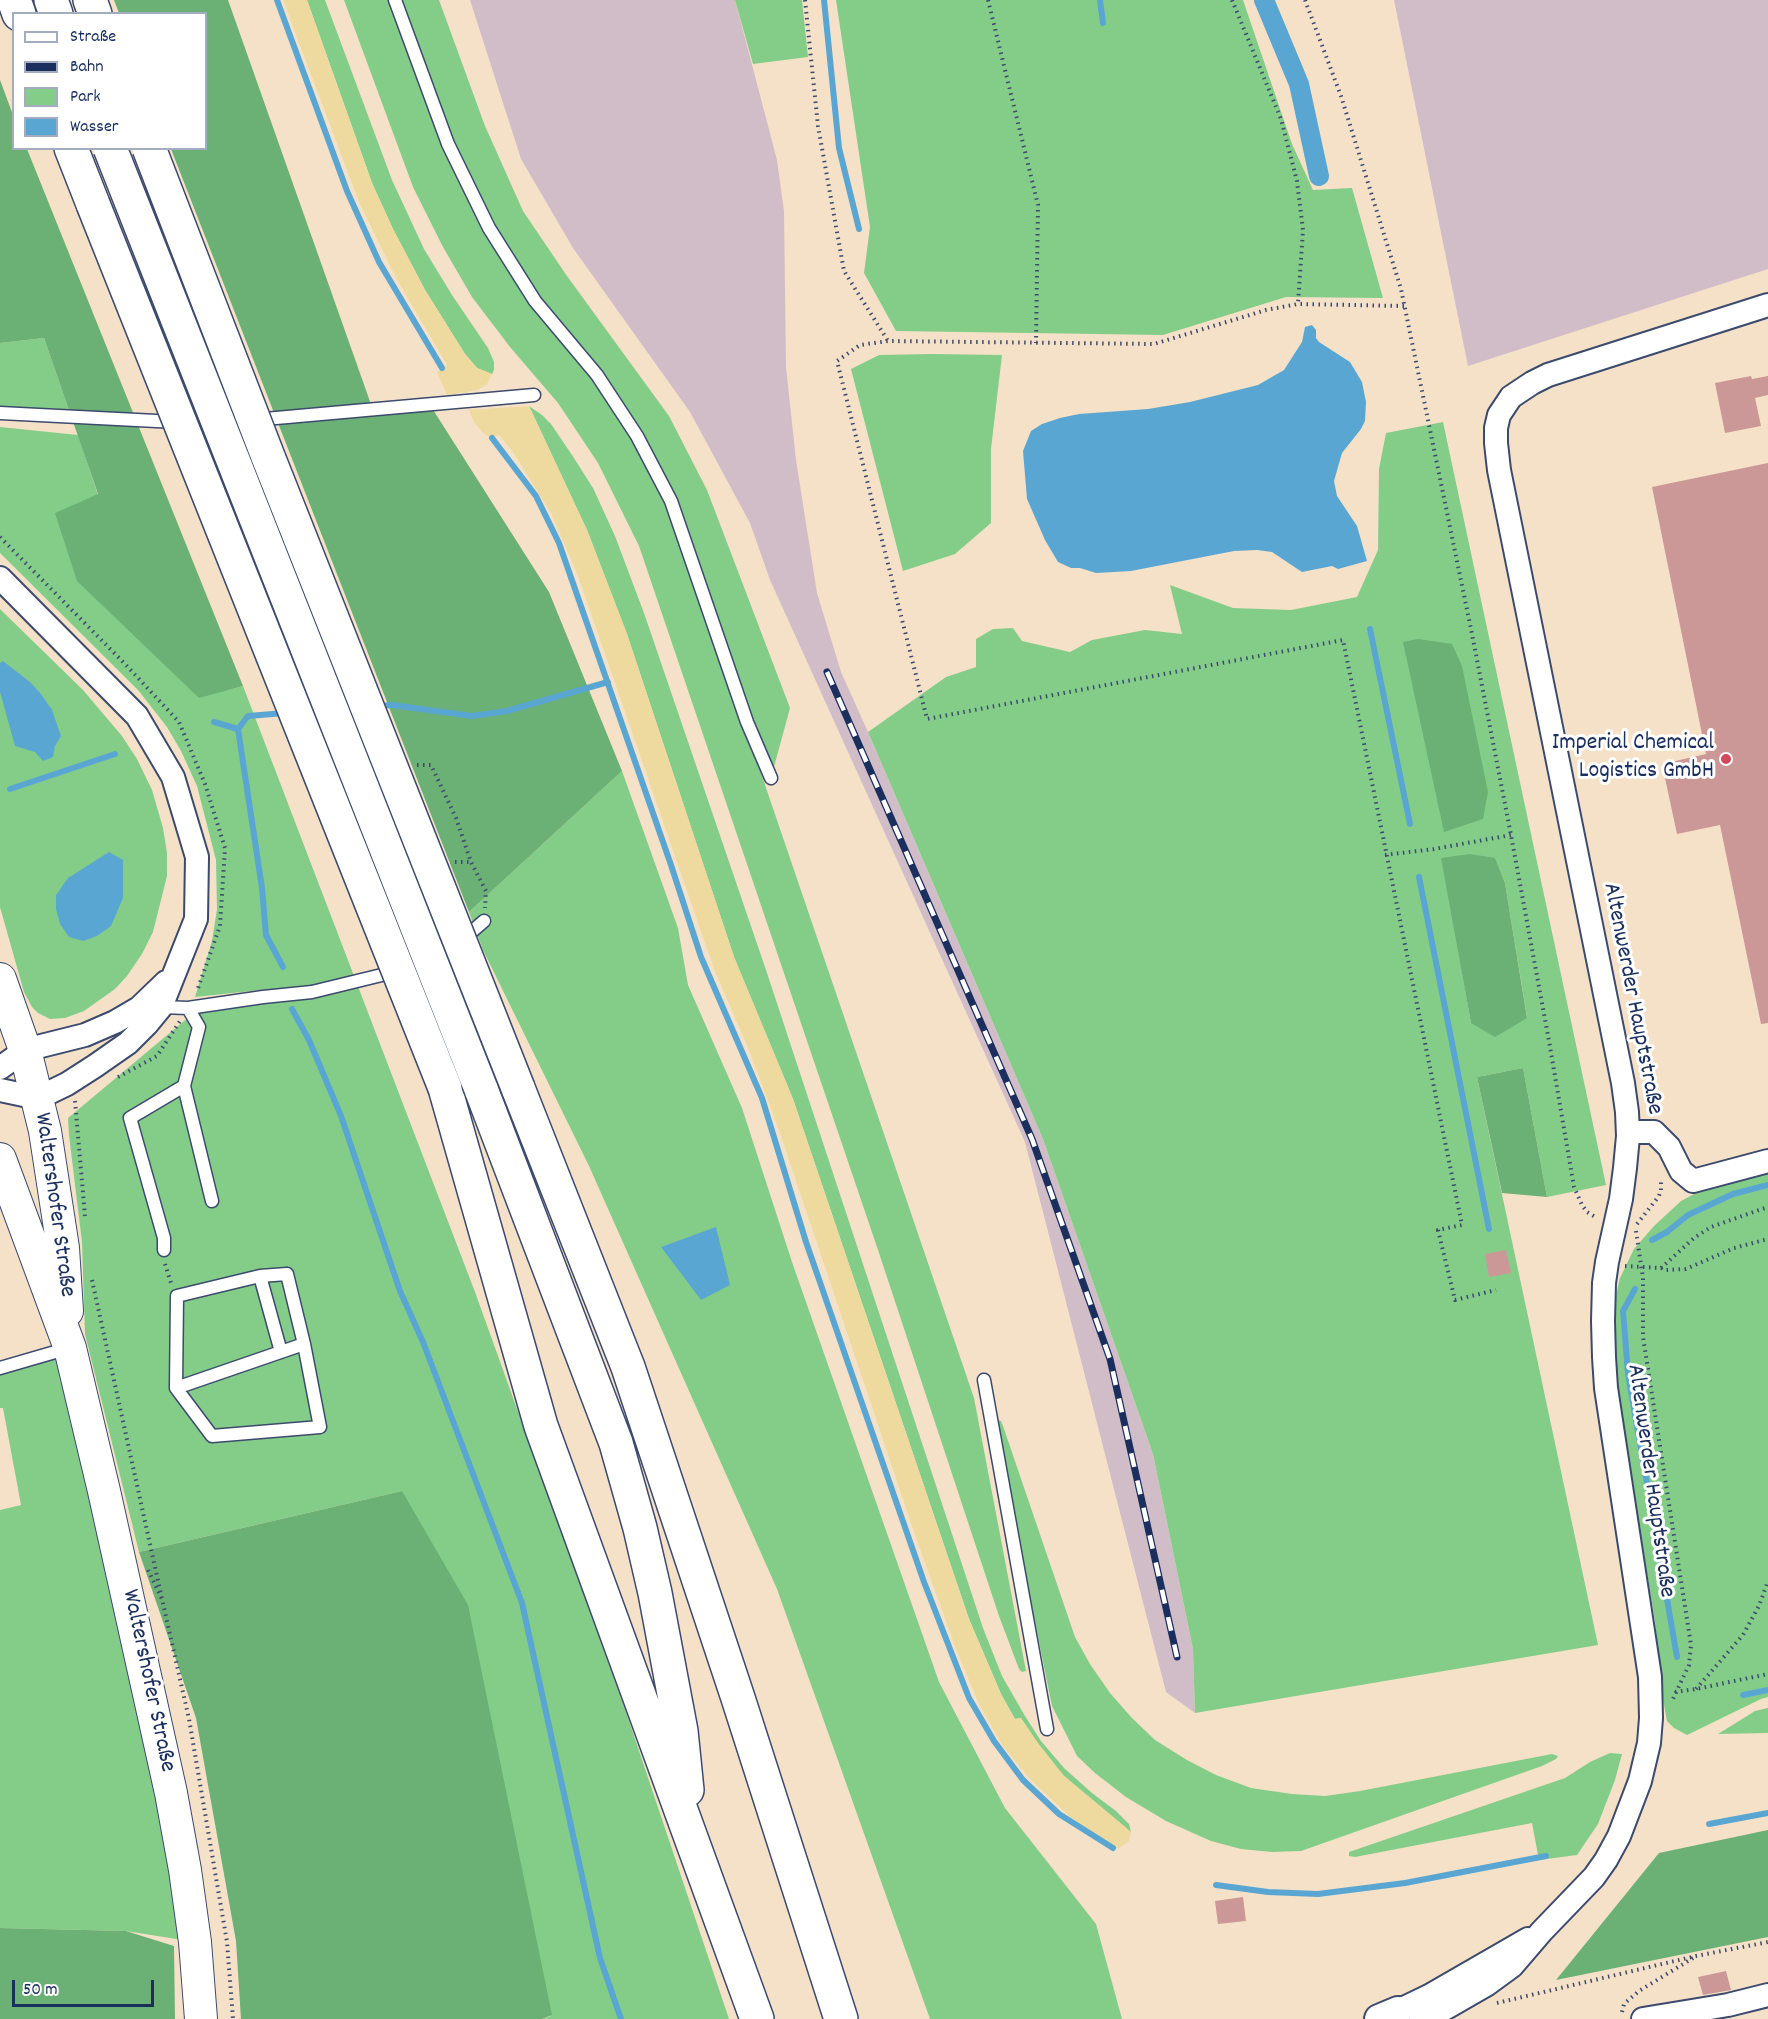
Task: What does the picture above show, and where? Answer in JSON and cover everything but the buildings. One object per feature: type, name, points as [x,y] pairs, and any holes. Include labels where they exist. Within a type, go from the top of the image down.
[{"type":"highway","points":[[72,150],[445,1088],[541,1426],[757,2019]]},
{"type":"highway","points":[[111,150],[481,1089],[616,1443],[640,1528],[655,1593],[681,1731],[697,1854]]},
{"type":"highway","points":[[150,150],[628,1367],[731,1676],[841,2019]]},
{"type":"main road","points":[[0,979],[12,1059],[38,1098]]},
{"type":"main road","name":"Waltershofer Straße","points":[[38,1098],[63,1248],[70,1348]]},
{"type":"main road","name":"Waltershofer Straße","points":[[0,1159],[70,1348],[109,1513],[171,1793],[194,1931],[201,2019]]},
{"type":"street","name":"Altenwerder Hauptstraße","points":[[1413,2017],[1466,1997],[1500,1977],[1582,1892],[1606,1860],[1619,1836],[1640,1780],[1649,1743],[1651,1718],[1650,1677],[1608,1400],[1604,1358],[1603,1300],[1607,1263],[1624,1178],[1628,1132],[1623,1083],[1499,470],[1496,428],[1499,415],[1511,397],[1548,375],[1768,305]]},
{"type":"street","name":"Waltershofer Straße","points":[[0,578],[137,716],[173,777],[196,857],[196,919],[161,1007],[128,1043],[67,1084],[38,1098],[0,1090]]},
{"type":"street","name":"Waltershofer Straße","points":[[12,1059],[85,1035],[115,1022],[139,1008],[174,975]]},
{"type":"street","points":[[1628,1132],[1654,1132],[1669,1146],[1682,1171],[1693,1181],[1768,1161]]},
{"type":"street","name":"Altenwerder Hauptstraße","points":[[1413,2017],[1429,1996],[1542,1931]]},
{"type":"street","points":[[1643,2019],[1728,2005],[1768,1995]]},
{"type":"lane","points":[[395,0],[448,144],[489,228],[535,301],[597,375],[637,436],[671,501],[747,722],[771,778]]},
{"type":"lane","points":[[101,150],[201,423],[258,559]]},
{"type":"lane","points":[[0,413],[201,423],[534,395]]},
{"type":"lane","points":[[274,604],[300,683]]},
{"type":"lane","points":[[161,1007],[188,1008],[312,992],[435,962],[484,921]]},
{"type":"lane","points":[[188,1008],[199,1027],[184,1086],[212,1201]]},
{"type":"lane","points":[[164,1250],[164,1238],[130,1118],[184,1086]]},
{"type":"lane","points":[[287,1274],[304,1344],[320,1427],[212,1436],[176,1388],[177,1296],[260,1276],[287,1274]]},
{"type":"lane","points":[[260,1276],[281,1352]]},
{"type":"lane","points":[[176,1388],[304,1344]]},
{"type":"lane","points":[[0,1368],[70,1348]]},
{"type":"lane","points":[[984,1380],[1047,1729]]},
{"type":"path","points":[[805,0],[819,126],[844,271],[888,341]]},
{"type":"path","points":[[988,0],[1038,205],[1036,343]]},
{"type":"path","points":[[1232,0],[1281,119],[1298,181],[1303,230],[1298,304]]},
{"type":"path","points":[[1305,0],[1341,96],[1401,289],[1468,617],[1549,1041],[1574,1187],[1577,1197],[1587,1212],[1593,1217],[1616,1224]]},
{"type":"path","points":[[1404,306],[1298,304],[1266,310],[1154,344],[888,341],[860,345],[837,361],[927,719],[1343,640],[1462,1225],[1438,1230],[1455,1300],[1496,1290]]},
{"type":"path","points":[[0,537],[179,722],[205,784]]},
{"type":"path","points":[[1385,855],[1510,836]]},
{"type":"path","points":[[1658,1174],[1662,1184],[1659,1196],[1637,1224],[1636,1239],[1642,1268],[1643,1337],[1691,1645],[1689,1665],[1675,1692],[1768,1674]]},
{"type":"path","points":[[1661,1268],[1694,1238],[1711,1227],[1768,1207]]},
{"type":"path","points":[[1607,1263],[1666,1270],[1686,1269],[1734,1248],[1768,1239]]},
{"type":"path","points":[[164,1250],[162,1255],[177,1296]]},
{"type":"path","points":[[91,1277],[162,1599]]},
{"type":"path","points":[[1696,1689],[1743,1635],[1768,1581]]},
{"type":"path","points":[[1466,1997],[1496,2004],[1696,1956],[1768,1942]]},
{"type":"path","points":[[1622,2019],[1624,2004],[1629,1999],[1696,1956]]},
{"type":"shaded area","points":[[470,0],[735,0],[777,160],[784,211],[786,367],[796,460],[817,593],[841,672],[1043,1139],[1153,1454],[1193,1649],[1195,1713],[1166,1692],[1025,1142],[770,580],[750,523],[690,412],[573,248],[521,159]]},
{"type":"shaded area","points":[[1394,0],[1768,0],[1768,269],[1468,366]]},
{"type":"green space","points":[[114,0],[228,0],[373,410],[430,405],[549,592],[622,771],[469,912],[171,150],[207,150],[207,12],[119,12]]},
{"type":"green space","points":[[307,0],[325,0],[392,180],[424,249],[488,348],[494,362],[492,374],[477,368],[465,354],[425,290],[393,229],[372,183]]},
{"type":"green space","points":[[344,0],[391,0],[454,172],[492,246],[523,291],[597,381],[624,422],[673,515],[974,1398],[1026,1671],[1022,1672],[1019,1669],[999,1616],[878,1250],[639,546],[598,463],[558,403],[510,347],[472,297],[443,247],[413,187]]},
{"type":"green space","points":[[395,0],[439,0],[485,126],[523,211],[567,276],[669,416],[707,490],[790,708],[771,778],[671,501],[637,436],[535,301],[448,144]]},
{"type":"green space","points":[[735,0],[802,0],[808,57],[753,64]]},
{"type":"green space","points":[[836,0],[1243,0],[1292,144],[1313,190],[1352,188],[1383,298],[1286,297],[1163,335],[896,331],[864,273],[870,227]]},
{"type":"green space","points":[[0,80],[12,112],[12,150],[27,150],[243,686],[199,698],[77,581],[55,513],[98,494],[44,338],[0,343]]},
{"type":"green space","points":[[44,338],[69,410],[0,409],[0,343]]},
{"type":"green space","points":[[879,355],[1002,355],[991,449],[991,523],[955,554],[903,571],[851,369]]},
{"type":"green space","points":[[529,406],[551,424],[593,488],[615,536],[644,613],[766,970],[983,1628],[1002,1676],[1041,1741],[1064,1768],[1129,1824],[1131,1832],[1064,1776],[1037,1743],[1021,1718],[1015,1719],[1001,1694],[969,1619],[793,1099],[734,957],[627,634],[587,530]]},
{"type":"green space","points":[[1443,422],[1606,1185],[1547,1197],[1523,1068],[1477,1077],[1598,1645],[1195,1713],[1193,1649],[1153,1454],[1043,1139],[868,732],[946,677],[976,667],[976,639],[993,629],[1013,628],[1022,641],[1070,652],[1092,640],[1145,630],[1182,634],[1170,585],[1233,608],[1291,610],[1357,597],[1378,550],[1379,469],[1386,433]],"holes":[[[1442,858],[1495,859],[1505,883],[1527,1017],[1471,1023]]]},
{"type":"green space","points":[[0,427],[78,435],[98,495],[228,690],[243,686],[475,1292],[626,1712],[729,2019],[542,2019],[551,2016],[402,1491],[139,1552],[85,1334],[82,1242],[68,1118],[202,1006],[263,996],[261,990],[195,997],[212,941],[217,909],[216,860],[197,786],[167,727],[138,690],[0,553]]},
{"type":"green space","points":[[0,609],[83,690],[122,736],[137,759],[152,790],[163,828],[167,853],[167,876],[153,932],[142,954],[115,989],[84,1011],[65,1018],[50,1019],[32,1007],[24,992],[0,907]]},
{"type":"green space","points":[[1418,639],[1452,644],[1462,666],[1488,792],[1483,819],[1444,832],[1403,642]]},
{"type":"green space","points":[[622,771],[678,928],[688,985],[742,1108],[792,1262],[939,1682],[1005,1808],[1096,1924],[1122,2019],[930,2019],[777,1589],[589,1166],[483,950],[469,912]]},
{"type":"green space","points":[[1470,854],[1495,858],[1505,883],[1527,1018],[1495,1037],[1471,1023],[1441,858]]},
{"type":"green space","points":[[1523,1068],[1547,1197],[1502,1193],[1477,1077]]},
{"type":"green space","points":[[1768,1169],[1768,1697],[1687,1735],[1667,1721],[1662,1694],[1655,1621],[1608,1340],[1611,1316],[1620,1278],[1634,1249],[1654,1226],[1681,1201],[1713,1184]]},
{"type":"green space","points":[[70,1348],[195,1942],[126,1931],[0,1928],[0,1510],[21,1505],[3,1408],[0,1408],[0,1368]]},
{"type":"green space","points":[[998,1420],[1003,1426],[1075,1637],[1090,1664],[1110,1693],[1132,1718],[1155,1740],[1187,1760],[1216,1775],[1251,1788],[1325,1796],[1552,1754],[1558,1756],[1542,1766],[1301,1851],[1272,1852],[1241,1849],[1211,1841],[1166,1821],[1126,1797],[1077,1756],[1052,1706],[996,1423]]},
{"type":"green space","points":[[402,1491],[468,1605],[552,2015],[542,2019],[241,2019],[236,1941],[196,1718],[139,1552]]},
{"type":"green space","points":[[1768,1708],[1768,1733],[1718,1734],[1755,1711]]},
{"type":"green space","points":[[1610,1753],[1622,1754],[1615,1780],[1598,1824],[1577,1855],[1539,1860],[1532,1823],[1355,1857],[1349,1856],[1349,1852],[1565,1778],[1590,1762]]},
{"type":"green space","points":[[1768,1830],[1768,1937],[1556,1980],[1659,1853]]},
{"type":"green space","points":[[0,1928],[126,1931],[174,1946],[175,2019],[0,2019]]},
{"type":"sand","points":[[283,0],[307,0],[372,183],[393,229],[425,290],[465,354],[477,368],[492,374],[487,384],[478,390],[447,395],[437,372],[447,365],[396,278],[359,202]]},
{"type":"sand","points":[[529,406],[587,530],[627,634],[734,957],[793,1099],[969,1619],[1014,1719],[1021,1718],[1064,1776],[1131,1832],[1129,1841],[1119,1848],[1113,1848],[1069,1816],[1029,1778],[1002,1745],[978,1702],[956,1649],[915,1535],[781,1136],[749,1050],[714,969],[578,576],[551,513],[513,452],[499,435],[492,438],[484,434],[474,422],[469,410]]},
{"type":"water","points":[[1312,325],[1319,342],[1350,362],[1362,382],[1366,402],[1365,421],[1342,453],[1334,481],[1337,496],[1357,526],[1367,561],[1338,569],[1332,566],[1302,572],[1272,552],[1257,550],[1234,551],[1131,571],[1096,573],[1071,568],[1058,562],[1045,540],[1027,499],[1023,451],[1031,431],[1042,424],[1079,414],[1148,409],[1190,402],[1258,385],[1284,370],[1302,342],[1305,327]]},
{"type":"water","points":[[3,661],[30,682],[52,710],[61,736],[55,746],[53,757],[43,761],[35,752],[15,746],[0,692],[0,663]]},
{"type":"water","points":[[109,852],[123,860],[123,898],[111,926],[97,936],[83,941],[69,937],[60,924],[56,909],[56,895],[68,878]]},
{"type":"water","points":[[716,1227],[730,1285],[701,1300],[661,1247]]},
{"type":"waterway","points":[[277,0],[347,191],[379,262],[442,368]]},
{"type":"waterway","points":[[824,0],[839,148],[859,229]]},
{"type":"waterway","points":[[1100,0],[1103,23]]},
{"type":"waterway","points":[[1264,0],[1299,84],[1319,176]]},
{"type":"waterway","points":[[492,438],[536,496],[559,543],[701,957],[762,1098],[806,1242],[924,1582],[969,1698],[994,1741],[1023,1780],[1059,1814],[1113,1848]]},
{"type":"waterway","points":[[1370,629],[1410,824]]},
{"type":"waterway","points":[[379,706],[392,705],[472,716],[507,711],[608,682]]},
{"type":"waterway","points":[[238,729],[248,716],[285,713]]},
{"type":"waterway","points":[[214,722],[238,729],[262,888],[266,935],[283,967]]},
{"type":"waterway","points":[[10,789],[115,754]]},
{"type":"waterway","points":[[1419,877],[1489,1229]]},
{"type":"waterway","points":[[292,1009],[309,1040],[341,1116],[400,1291],[423,1342],[522,1603],[600,1958],[621,2019]]},
{"type":"waterway","points":[[1652,1240],[1667,1232],[1688,1215],[1733,1194],[1768,1185]]},
{"type":"waterway","points":[[1635,1289],[1623,1311],[1628,1374],[1677,1657]]},
{"type":"waterway","points":[[1743,1695],[1768,1690]]},
{"type":"waterway","points":[[1709,1824],[1768,1813]]},
{"type":"waterway","points":[[1216,1885],[1268,1892],[1318,1894],[1405,1883],[1546,1856]]},
{"type":"railway","points":[[827,672],[1032,1139],[1110,1359],[1177,1657]]},
{"type":"place","name":"Imperial Chemical Logistics GmbH","points":[[1726,759]]}]
